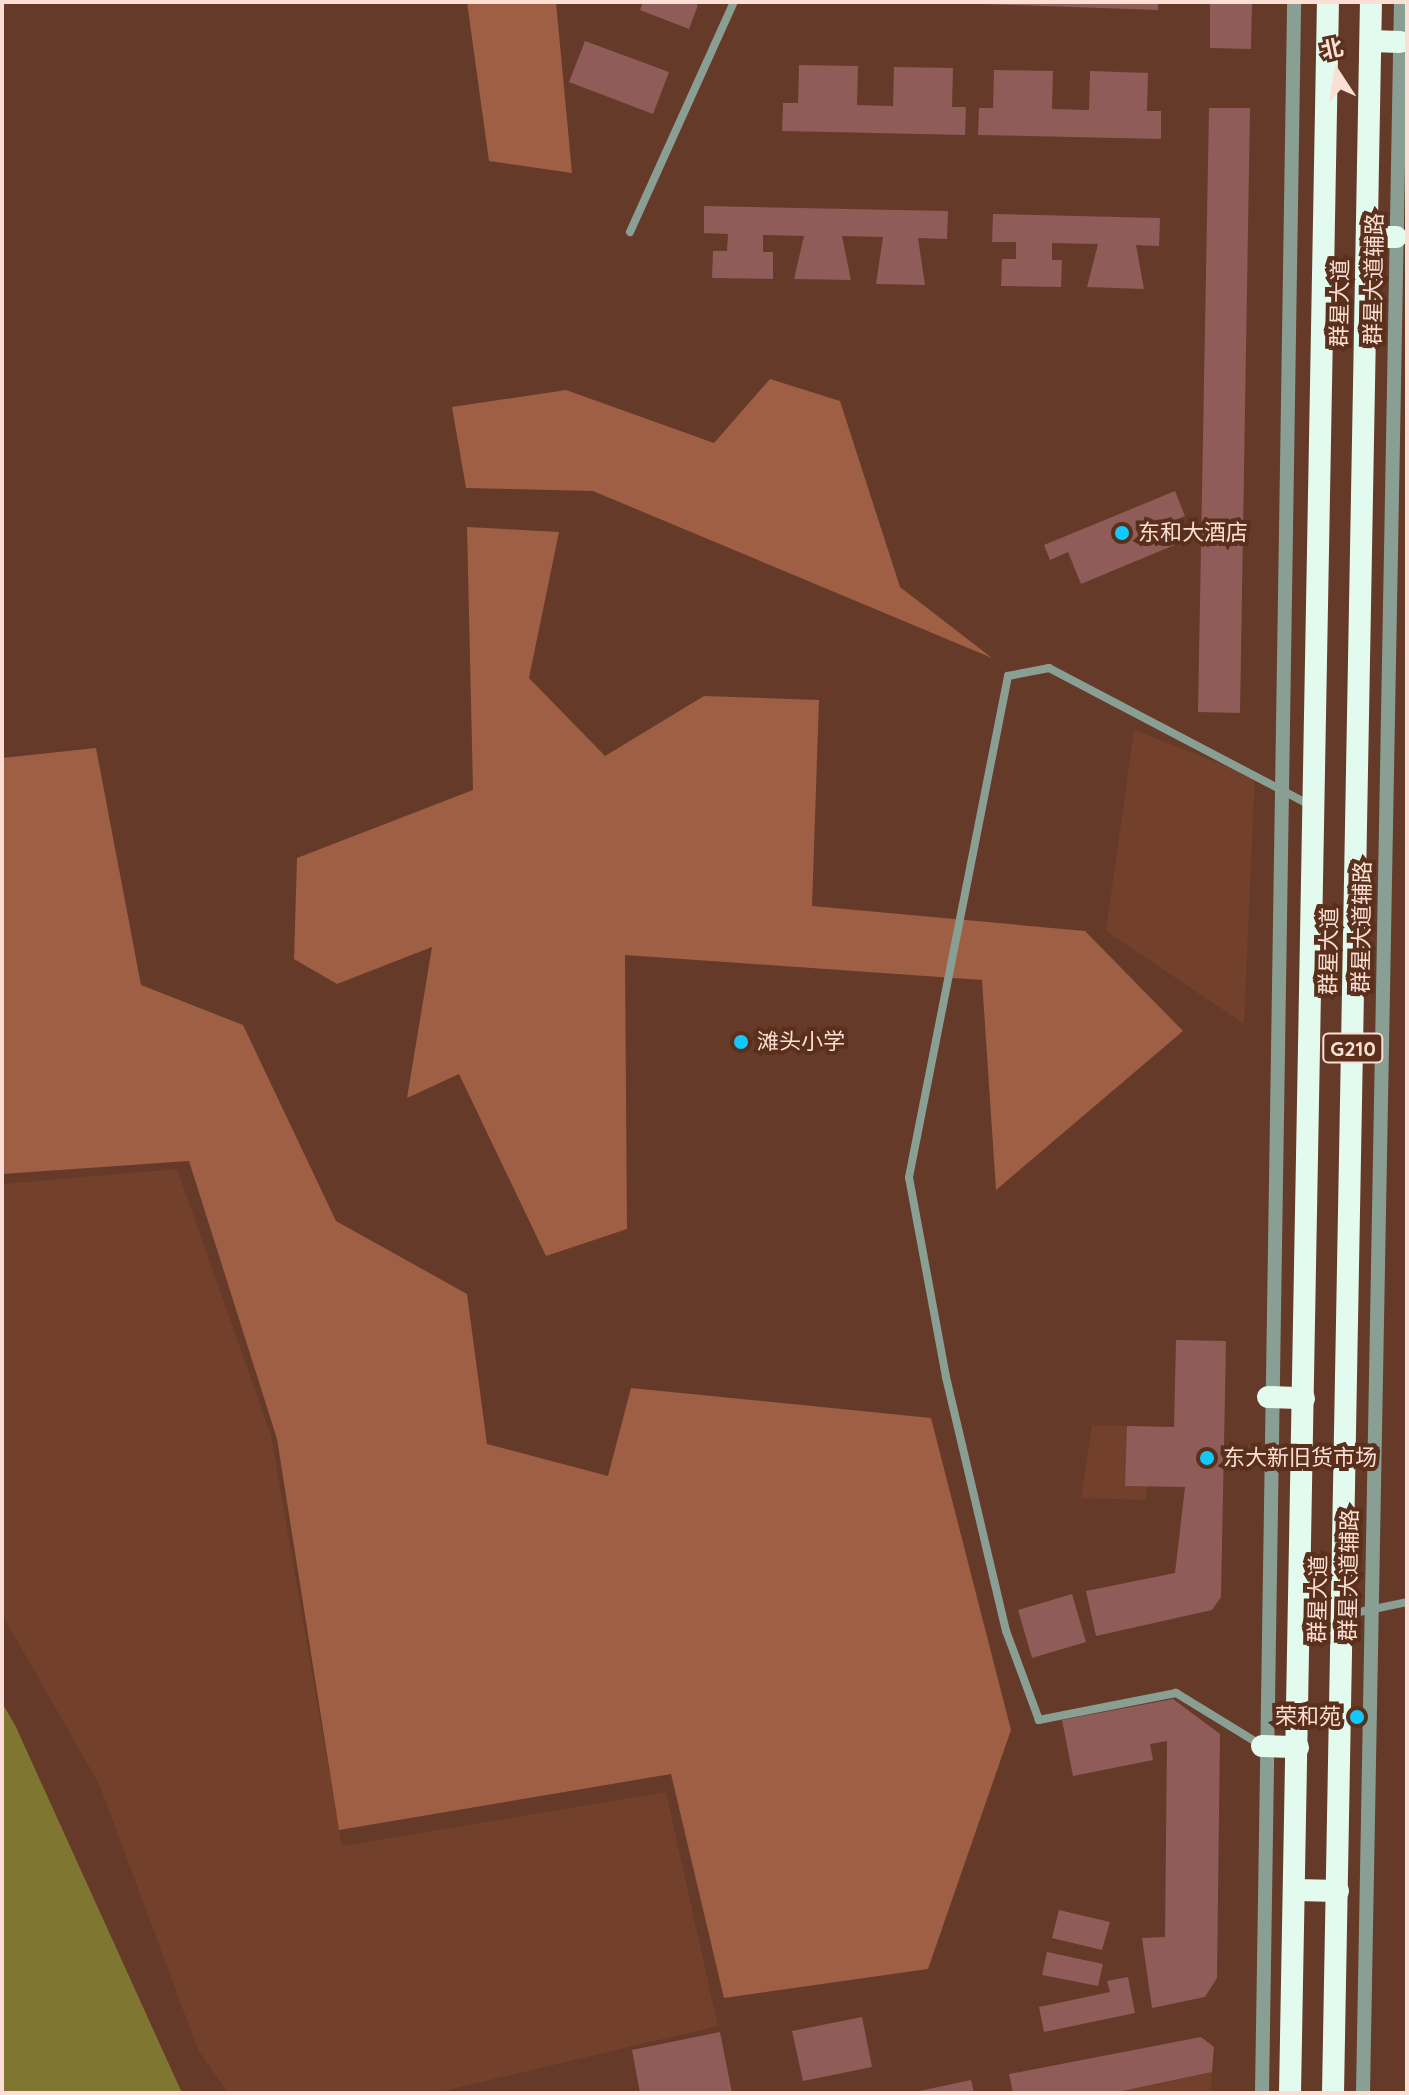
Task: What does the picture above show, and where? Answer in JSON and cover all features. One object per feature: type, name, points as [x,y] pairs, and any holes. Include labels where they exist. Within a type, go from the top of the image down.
[{"type":"highway","name":"群星大道","points":[[1290,2093],[1328,2]]},
{"type":"highway","name":"群星大道","points":[[1333,2093],[1371,2]]},
{"type":"highway","points":[[1371,41],[1400,42]]},
{"type":"highway","points":[[1367,237],[1396,237]]},
{"type":"highway","points":[[1268,1397],[1304,1398]]},
{"type":"highway","points":[[1262,1746],[1298,1747]]},
{"type":"highway","points":[[1296,1890],[1338,1891]]},
{"type":"street","points":[[630,232],[734,2]]},
{"type":"street","points":[[1262,2093],[1262,1746],[1294,2]]},
{"type":"street","name":"群星大道辅路","points":[[1363,2093],[1401,2]]},
{"type":"street","points":[[1262,1746],[1176,1693],[1039,1720],[999,1601],[946,1377],[909,1177],[1008,676],[1049,668],[1314,807]]},
{"type":"street","points":[[1344,1615],[1407,1602]]},
{"type":"shaded area","points":[[467,2],[556,2],[572,173],[489,161]]},
{"type":"shaded area","points":[[770,379],[840,401],[900,587],[992,658],[593,491],[466,488],[452,407],[566,390],[714,443]]},
{"type":"shaded area","points":[[467,527],[559,532],[529,678],[605,756],[704,696],[819,700],[812,906],[1085,931],[1183,1031],[996,1190],[982,980],[625,955],[627,1229],[546,1256],[459,1074],[407,1098],[432,947],[337,984],[294,959],[297,858],[473,790]]},
{"type":"shaded area","points":[[1134,730],[1255,777],[1244,1024],[1106,931]]},
{"type":"shaded area","points":[[96,748],[141,985],[243,1025],[336,1221],[467,1294],[487,1444],[608,1476],[631,1388],[931,1418],[1011,1730],[928,1969],[724,1998],[671,1774],[339,1830],[277,1439],[189,1161],[2,1174],[2,758]]},
{"type":"shaded area","points":[[177,1169],[271,1435],[342,1846],[666,1792],[718,2026],[435,2093],[228,2093],[198,2050],[100,1786],[2,1614],[2,1184]]},
{"type":"shaded area","points":[[1092,1425],[1223,1429],[1222,1488],[1147,1486],[1146,1500],[1081,1498]]},
{"type":"shaded area","points":[[2,1703],[15,1725],[182,2093],[2,2093]]},
{"type":"shaded area","points":[[1212,2072],[1211,2093],[1113,2093],[1157,2084]]},
{"type":"building","points":[[643,2],[691,2],[698,5],[689,29],[640,10]]},
{"type":"building","points":[[927,2],[1158,2],[1158,10]]},
{"type":"building","points":[[1210,2],[1252,2],[1251,49],[1210,48]]},
{"type":"building","points":[[585,41],[669,72],[653,114],[569,82]]},
{"type":"building","points":[[799,65],[858,66],[857,105],[893,106],[894,67],[953,68],[952,107],[966,107],[965,135],[782,131],[783,103],[798,103]]},
{"type":"building","points":[[994,70],[1053,71],[1052,109],[1089,110],[1090,71],[1148,73],[1147,111],[1161,111],[1161,139],[978,135],[979,108],[993,108]]},
{"type":"building","points":[[1209,108],[1250,108],[1240,713],[1198,712]]},
{"type":"building","points":[[704,206],[948,211],[947,239],[918,238],[925,285],[876,284],[883,237],[842,236],[851,280],[794,279],[804,236],[763,235],[763,252],[773,252],[773,279],[712,278],[713,251],[727,251],[728,234],[704,233]]},
{"type":"building","points":[[993,214],[1160,218],[1159,246],[1136,245],[1144,289],[1087,287],[1098,244],[1052,243],[1052,260],[1062,260],[1061,287],[1001,286],[1002,259],[1016,259],[1016,242],[992,242]]},
{"type":"building","name":"东和大酒店","points":[[1175,491],[1185,516],[1168,523],[1177,544],[1081,584],[1068,552],[1050,560],[1044,545]]},
{"type":"building","points":[[1176,1340],[1226,1341],[1221,1597],[1212,1610],[1096,1636],[1086,1591],[1175,1573],[1185,1487],[1125,1486],[1127,1426],[1174,1427]]},
{"type":"building","points":[[1072,1594],[1086,1642],[1032,1658],[1018,1610]]},
{"type":"building","points":[[1173,1699],[1220,1734],[1217,1978],[1205,1997],[1152,2008],[1142,1938],[1165,1937],[1167,1741],[1150,1744],[1153,1760],[1073,1776],[1062,1720]]},
{"type":"building","points":[[1059,1910],[1110,1922],[1102,1950],[1052,1938]]},
{"type":"building","points":[[1047,1952],[1103,1964],[1098,1986],[1042,1975]]},
{"type":"building","points":[[1128,1977],[1135,2013],[1044,2032],[1039,2007],[1110,1992],[1107,1981]]},
{"type":"building","points":[[862,2017],[872,2067],[803,2081],[792,2031]]},
{"type":"building","points":[[720,2032],[732,2093],[640,2093],[632,2050]]},
{"type":"building","points":[[1201,2037],[1214,2047],[1212,2072],[1113,2093],[1013,2093],[1009,2074]]},
{"type":"building","points":[[971,2080],[974,2093],[915,2093],[915,2092]]},
{"type":"place","name":"东和大酒店","points":[[1122,533]]},
{"type":"place","name":"滩头小学","points":[[741,1042]]},
{"type":"place","name":"东大新旧货市场","points":[[1207,1458]]},
{"type":"place","name":"荣和苑","points":[[1357,1717]]}]
